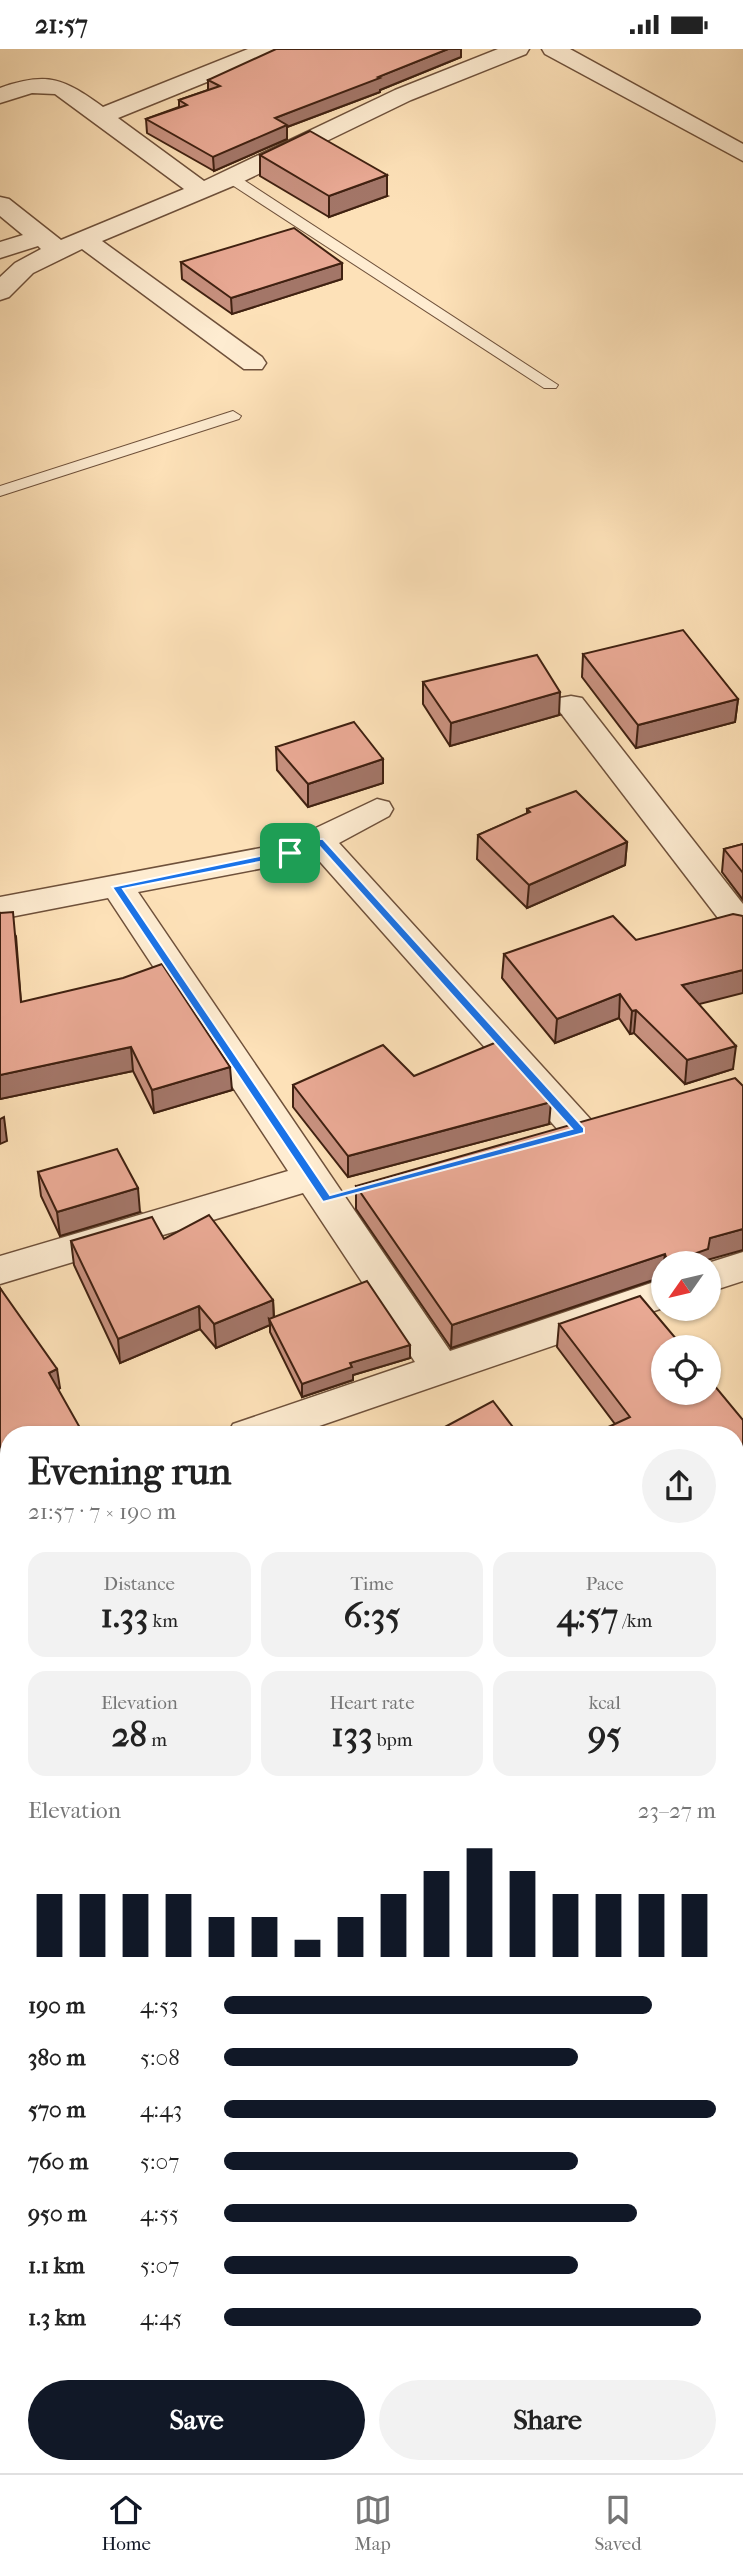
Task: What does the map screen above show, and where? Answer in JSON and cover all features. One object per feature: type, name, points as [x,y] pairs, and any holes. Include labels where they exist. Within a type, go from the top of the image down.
[{"type":"street","points":[[100,117],[268,49]]},
{"type":"street","points":[[0,250],[84,239],[231,178],[404,95],[519,49]]},
{"type":"street","points":[[553,49],[743,154]]},
{"type":"street","points":[[0,96],[38,83],[52,84],[202,191]]},
{"type":"street","points":[[0,204],[50,244]]},
{"type":"street","points":[[84,239],[253,363]]},
{"type":"street","points":[[0,292],[50,244]]},
{"type":"street","points":[[570,705],[743,927]]},
{"type":"street","points":[[0,908],[269,858],[319,841],[376,809]]},
{"type":"street","points":[[319,841],[580,1131]]},
{"type":"street","points":[[117,887],[440,1369]]},
{"type":"street","points":[[540,1142],[617,1119]]},
{"type":"street","points":[[0,1270],[319,1188],[367,1189]]},
{"type":"street","points":[[721,1274],[743,1266]]},
{"type":"street","points":[[273,1426],[651,1297]]},
{"type":"lane","points":[[231,178],[550,385]]},
{"type":"lane","points":[[0,491],[233,416]]},
{"type":"building","points":[[276,49],[448,49],[275,118],[287,125],[213,157],[146,119],[187,105],[179,100],[220,86],[208,80]]},
{"type":"building","points":[[310,131],[387,175],[329,196],[260,155]]},
{"type":"building","points":[[294,228],[342,263],[231,298],[181,262]]},
{"type":"building","points":[[683,630],[738,699],[638,725],[583,654]]},
{"type":"building","points":[[537,655],[560,692],[451,723],[423,682]]},
{"type":"building","points":[[354,722],[383,759],[308,784],[276,747]]},
{"type":"building","points":[[576,791],[627,842],[529,885],[478,835],[530,812],[527,809]]},
{"type":"building","points":[[743,844],[743,873],[724,849]]},
{"type":"building","points":[[13,912],[21,1002],[123,978],[162,964],[230,1067],[152,1090],[131,1047],[0,1075],[0,913]]},
{"type":"building","points":[[733,914],[743,916],[743,970],[682,985],[736,1046],[687,1060],[636,1010],[632,1011],[620,994],[557,1019],[504,954],[613,916],[636,940]]},
{"type":"building","points":[[497,1042],[551,1102],[348,1156],[293,1085],[383,1045],[414,1076]]},
{"type":"building","points":[[735,1078],[743,1086],[743,1229],[710,1238],[708,1249],[702,1251],[651,1251],[651,1259],[452,1325],[356,1186]]},
{"type":"building","points":[[117,1149],[138,1188],[57,1212],[38,1172]]},
{"type":"building","points":[[209,1215],[273,1300],[214,1324],[199,1306],[118,1339],[71,1241],[152,1217],[164,1239]]},
{"type":"building","points":[[367,1281],[410,1345],[350,1363],[352,1367],[302,1384],[269,1319]]},
{"type":"building","points":[[0,1288],[57,1369],[49,1373],[79,1426],[0,1426]]},
{"type":"building","points":[[640,1296],[651,1309],[651,1321],[661,1321],[673,1335],[651,1335],[651,1405],[721,1405],[721,1393],[743,1420],[743,1426],[610,1426],[630,1417],[559,1324]]},
{"type":"building","points":[[493,1401],[512,1426],[447,1426]]},
{"type":"route","points":[[319,841],[580,1131],[327,1199],[117,887],[290,853],[319,841]]}]
